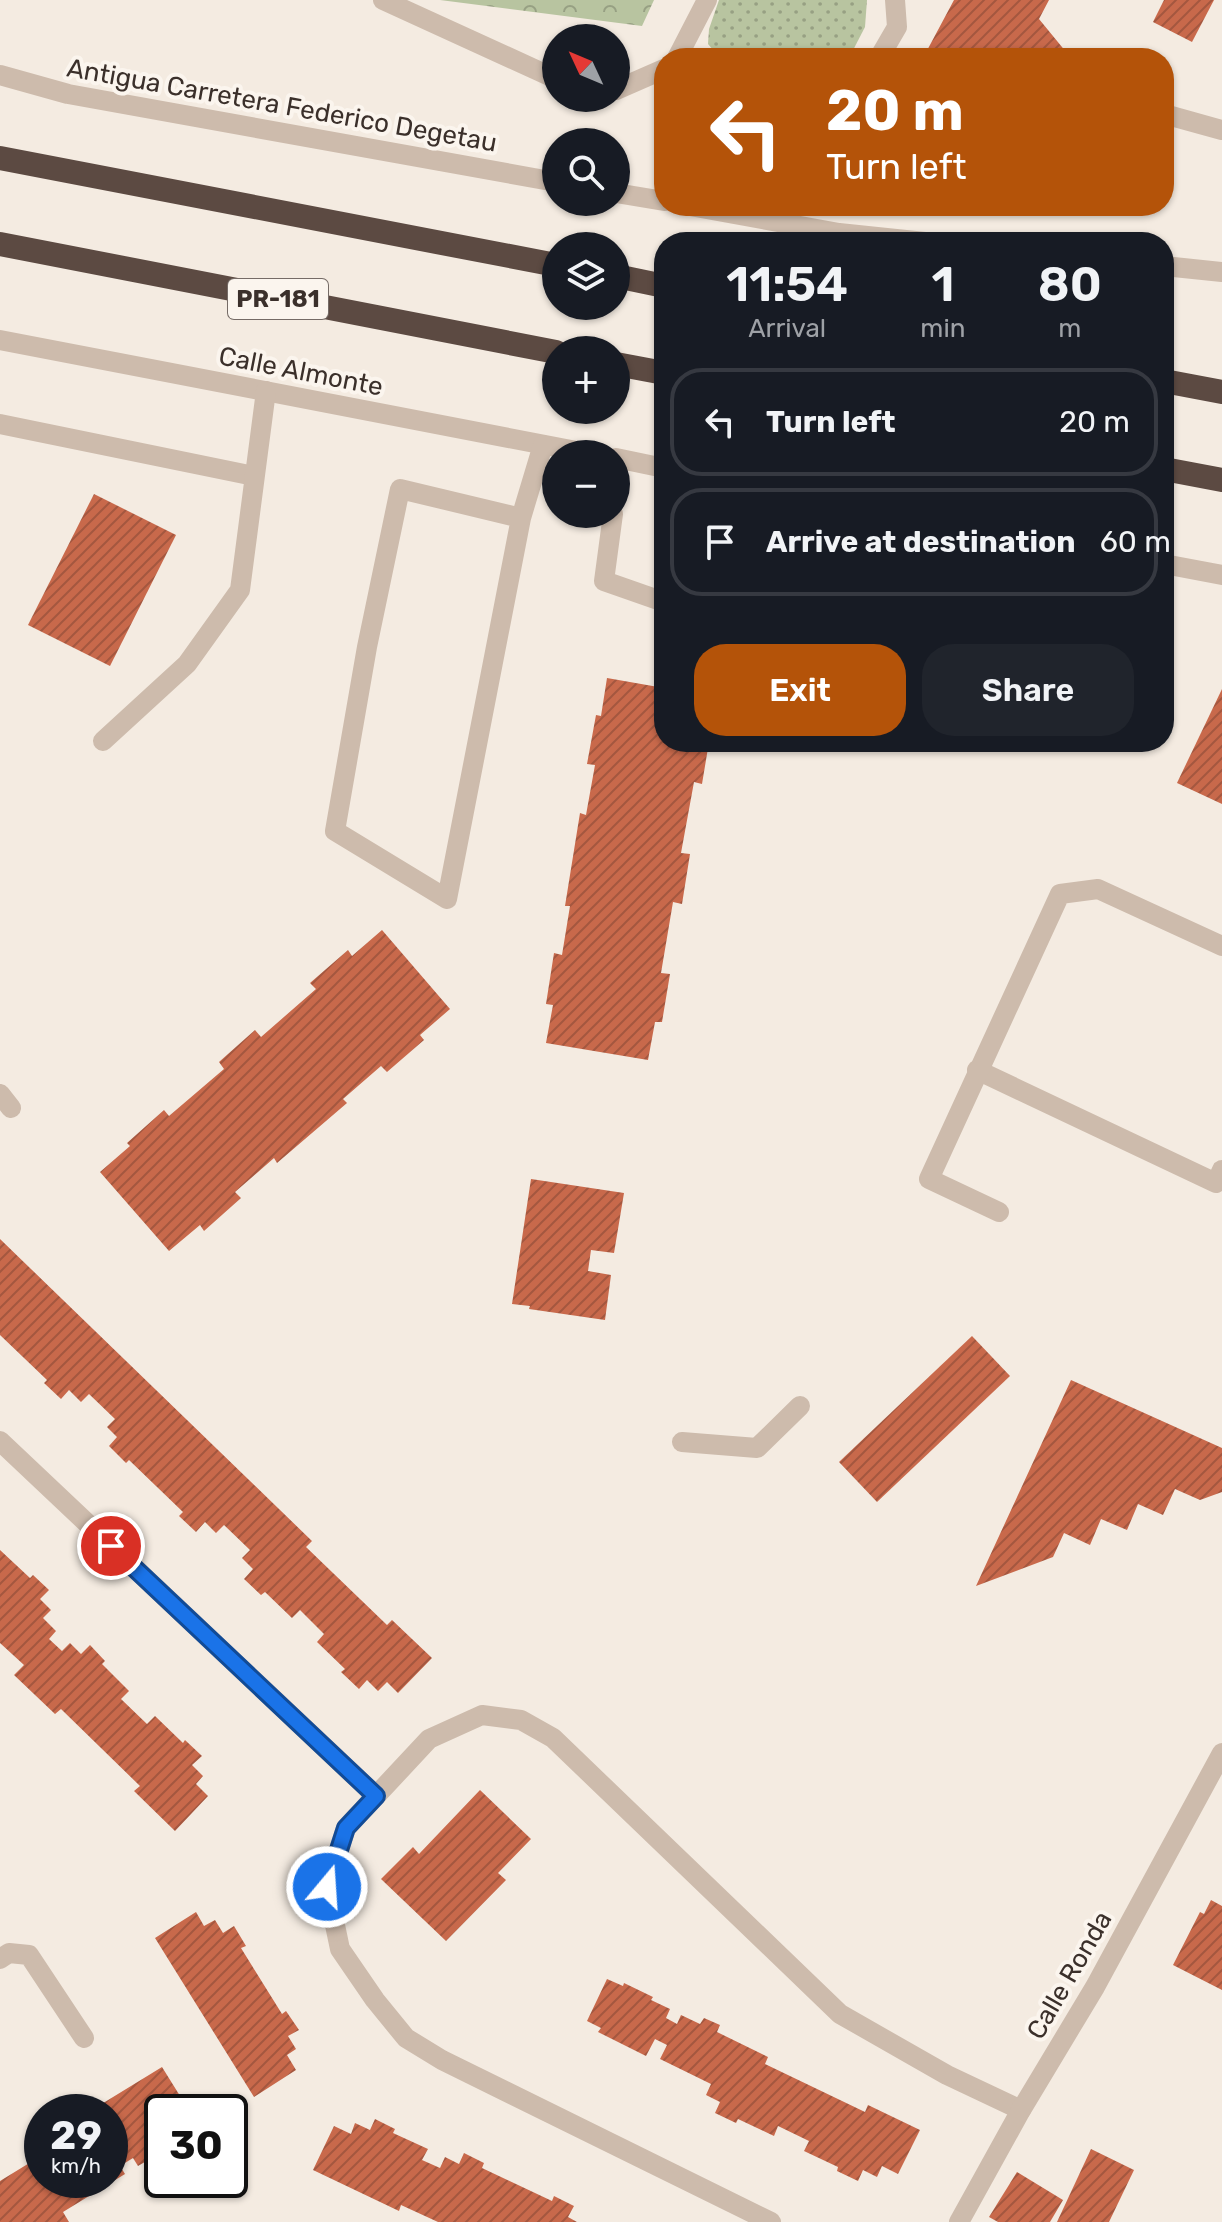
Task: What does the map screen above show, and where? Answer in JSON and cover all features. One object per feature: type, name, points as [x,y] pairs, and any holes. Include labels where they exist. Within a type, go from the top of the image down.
[{"type":"highway","points":[[0,158],[542,262]]},
{"type":"highway","name":"PR-181","points":[[0,244],[542,349]]},
{"type":"highway","points":[[630,279],[654,284]]},
{"type":"highway","points":[[630,367],[654,371]]},
{"type":"highway","points":[[1174,383],[1222,392]]},
{"type":"highway","points":[[1174,471],[1222,480]]},
{"type":"street","points":[[383,0],[542,73]]},
{"type":"street","points":[[682,48],[707,0]]},
{"type":"street","points":[[885,48],[897,27],[895,0]]},
{"type":"street","points":[[630,84],[654,73]]},
{"type":"street","name":"Antigua Carretera Federico Degetau","points":[[0,75],[68,94],[542,179]]},
{"type":"street","points":[[1174,117],[1222,130]]},
{"type":"street","points":[[630,195],[654,199]]},
{"type":"street","points":[[760,216],[834,232]]},
{"type":"street","points":[[1174,267],[1222,272]]},
{"type":"street","name":"Calle Almonte","points":[[0,340],[542,445]]},
{"type":"street","points":[[103,741],[187,664],[240,590],[266,391]]},
{"type":"street","points":[[0,424],[254,476]]},
{"type":"street","points":[[521,518],[400,489],[367,647],[335,831],[447,899],[521,518],[542,448]]},
{"type":"street","points":[[630,461],[654,466]]},
{"type":"street","points":[[611,528],[604,581],[654,598]]},
{"type":"street","points":[[1174,566],[1222,575]]},
{"type":"street","points":[[999,1212],[929,1179],[1060,894],[1098,889],[1222,946]]},
{"type":"street","points":[[977,1070],[1216,1183],[1222,1170]]},
{"type":"street","points":[[682,1442],[757,1448],[800,1406]]},
{"type":"street","points":[[0,1441],[376,1796]]},
{"type":"street","points":[[771,2222],[442,2060],[406,2038],[375,2000],[340,1949],[327,1887],[346,1828],[429,1739],[482,1715],[521,1720],[553,1738],[840,2014],[947,2075],[1021,2110]]},
{"type":"street","name":"Calle Ronda","points":[[959,2222],[1021,2110],[1095,1987],[1222,1753]]},
{"type":"street","points":[[0,1959],[9,1953],[29,1955],[84,2038]]},
{"type":"green space","points":[[440,0],[654,0],[642,26]]},
{"type":"green space","points":[[719,0],[867,0],[865,27],[854,48],[711,48],[708,44],[709,29]]},
{"type":"building","points":[[954,0],[1049,0],[1039,19],[1063,48],[928,48]]},
{"type":"building","points":[[1164,0],[1214,0],[1192,42],[1153,22]]},
{"type":"building","points":[[94,494],[176,535],[110,666],[28,625]]},
{"type":"building","points":[[607,678],[654,686],[654,752],[707,752],[702,784],[694,782],[681,853],[690,854],[682,904],[673,902],[661,973],[670,974],[662,1022],[655,1022],[648,1060],[546,1043],[553,1005],[546,1004],[554,953],[562,955],[570,906],[565,906],[580,813],[586,815],[595,765],[587,764],[596,715],[601,716]]},
{"type":"building","points":[[1222,689],[1222,804],[1177,783]]},
{"type":"building","points":[[382,930],[450,1009],[420,1035],[424,1040],[387,1072],[381,1066],[343,1099],[347,1103],[277,1163],[274,1158],[235,1192],[241,1198],[204,1231],[200,1225],[169,1251],[100,1172],[164,1110],[169,1116],[224,1069],[219,1062],[255,1030],[261,1037],[316,989],[310,983],[348,950],[352,956]]},
{"type":"building","points":[[531,1179],[624,1193],[614,1253],[591,1250],[588,1271],[611,1275],[605,1320],[512,1304]]},
{"type":"building","points":[[0,1239],[312,1541],[306,1547],[387,1625],[392,1620],[432,1658],[398,1693],[387,1682],[378,1691],[367,1680],[359,1689],[341,1672],[345,1669],[317,1642],[324,1634],[300,1610],[292,1618],[265,1592],[261,1595],[244,1579],[253,1569],[242,1558],[250,1550],[224,1525],[216,1533],[205,1522],[196,1532],[179,1516],[183,1512],[129,1460],[126,1463],[109,1446],[117,1437],[107,1427],[115,1419],[89,1394],[81,1402],[69,1390],[61,1399],[44,1383],[47,1380],[0,1335]]},
{"type":"building","points":[[972,1336],[1010,1376],[877,1502],[839,1462]]},
{"type":"building","points":[[1071,1380],[1222,1448],[1222,1492],[1200,1500],[1175,1489],[1163,1515],[1138,1504],[1127,1530],[1101,1519],[1090,1545],[1064,1533],[1053,1557],[976,1586]]},
{"type":"building","points":[[0,1550],[30,1578],[33,1575],[49,1590],[40,1599],[51,1610],[43,1618],[56,1631],[49,1639],[62,1651],[70,1643],[81,1654],[90,1645],[105,1661],[102,1664],[129,1691],[121,1699],[147,1724],[155,1716],[183,1743],[185,1740],[202,1756],[192,1765],[203,1776],[196,1784],[208,1796],[175,1831],[134,1791],[140,1786],[61,1709],[55,1714],[14,1675],[24,1665],[0,1643]]},
{"type":"building","points":[[480,1790],[531,1839],[498,1873],[506,1880],[446,1941],[381,1879],[413,1847],[419,1854]]},
{"type":"building","points":[[1211,1900],[1222,1906],[1222,1990],[1173,1965],[1200,1912],[1204,1914]]},
{"type":"building","points":[[196,1912],[204,1926],[215,1920],[223,1933],[234,1926],[246,1946],[241,1948],[282,2014],[286,2011],[299,2030],[288,2036],[296,2049],[287,2055],[296,2070],[254,2097],[155,1938]]},
{"type":"building","points":[[607,1979],[623,1986],[624,1983],[653,1997],[651,2000],[670,2009],[666,2018],[677,2024],[681,2015],[700,2024],[704,2018],[720,2025],[717,2032],[768,2057],[765,2064],[865,2112],[868,2105],[920,2130],[898,2174],[882,2166],[877,2177],[863,2170],[858,2181],[837,2171],[838,2167],[804,2151],[809,2141],[778,2126],[774,2136],[738,2119],[736,2123],[715,2113],[720,2102],[706,2095],[711,2084],[660,2059],[667,2045],[655,2039],[646,2056],[598,2032],[601,2028],[587,2021]]},
{"type":"building","points":[[162,2067],[179,2094],[144,2094],[144,2162],[138,2166],[133,2158],[128,2161],[128,2094],[118,2094]]},
{"type":"building","points":[[375,2119],[395,2129],[393,2133],[428,2149],[422,2160],[440,2168],[445,2157],[459,2164],[464,2153],[484,2163],[482,2168],[552,2201],[554,2196],[574,2206],[568,2217],[577,2222],[438,2222],[401,2205],[399,2211],[313,2170],[334,2126],[351,2134],[355,2123],[370,2130]]},
{"type":"building","points":[[1091,2149],[1134,2170],[1109,2222],[1057,2222]]},
{"type":"building","points":[[24,2166],[24,2198],[86,2198],[63,2212],[69,2222],[0,2222],[0,2181]]},
{"type":"building","points":[[1017,2172],[1063,2200],[1050,2222],[998,2222],[989,2217]]},
{"type":"route","points":[[111,1546],[376,1796],[346,1828],[327,1887]]}]
